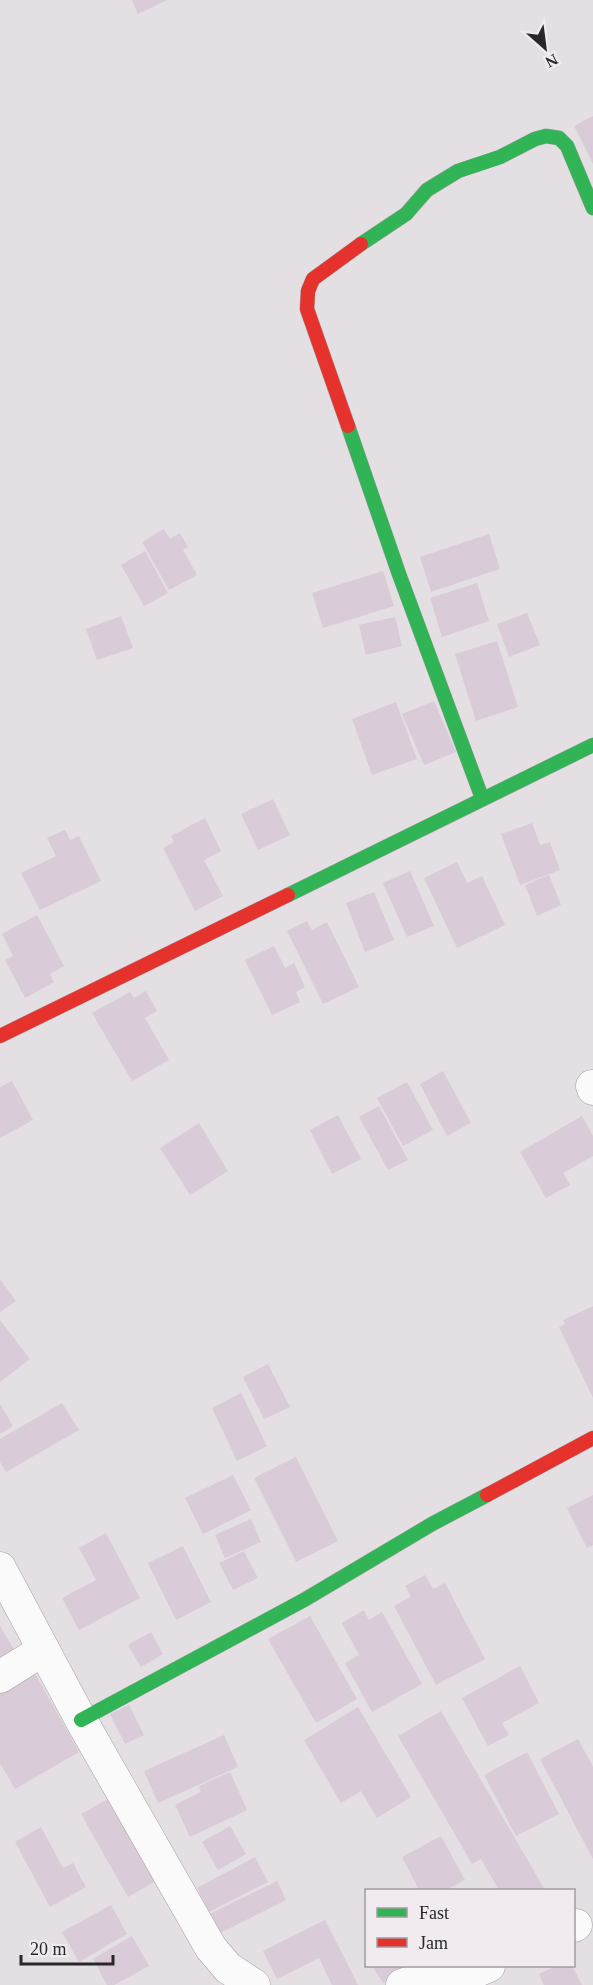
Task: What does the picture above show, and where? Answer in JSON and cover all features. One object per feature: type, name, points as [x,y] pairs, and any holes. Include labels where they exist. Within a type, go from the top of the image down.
[{"type":"street","points":[[482,798],[399,574],[307,309],[309,291],[313,279],[406,214],[427,190],[458,171],[500,157],[535,139],[546,136],[559,138],[567,147],[593,208]]},
{"type":"street","points":[[0,1036],[593,745]]},
{"type":"street","points":[[81,1720],[304,1600],[432,1524],[593,1438]]},
{"type":"street","points":[[0,1568],[81,1720],[211,1948],[228,1968],[254,1985]]},
{"type":"street","points":[[0,1677],[43,1650]]},
{"type":"street","points":[[402,1985],[420,1979],[470,1974],[485,1967]]},
{"type":"building","points":[[132,0],[167,0],[138,14]]},
{"type":"building","points":[[593,116],[593,164],[574,126]]},
{"type":"building","points":[[164,529],[170,539],[180,533],[188,547],[183,550],[197,575],[169,590],[142,542]]},
{"type":"building","points":[[489,534],[500,569],[431,592],[420,557]]},
{"type":"building","points":[[145,551],[168,593],[144,606],[121,565]]},
{"type":"building","points":[[383,571],[394,606],[323,628],[312,593]]},
{"type":"building","points":[[477,583],[489,621],[442,637],[430,598]]},
{"type":"building","points":[[527,613],[540,645],[509,657],[497,624]]},
{"type":"building","points":[[121,616],[133,648],[97,660],[86,629]]},
{"type":"building","points":[[395,617],[402,646],[366,655],[359,625]]},
{"type":"building","points":[[497,641],[518,707],[476,721],[455,654]]},
{"type":"building","points":[[434,701],[456,752],[424,765],[402,714]]},
{"type":"building","points":[[396,702],[417,759],[372,775],[352,719]]},
{"type":"building","points":[[273,799],[290,835],[258,850],[241,814]]},
{"type":"building","points":[[205,818],[221,851],[204,860],[223,896],[195,911],[163,848],[174,842],[171,836]]},
{"type":"building","points":[[532,823],[540,845],[550,842],[560,870],[520,885],[501,834]]},
{"type":"building","points":[[65,830],[70,840],[79,836],[101,881],[40,910],[21,873],[56,856],[47,838]]},
{"type":"building","points":[[457,862],[467,883],[482,876],[505,925],[457,948],[424,878]]},
{"type":"building","points":[[410,871],[434,926],[407,937],[383,883]]},
{"type":"building","points":[[549,875],[561,905],[537,916],[525,885]]},
{"type":"building","points":[[374,892],[394,940],[365,952],[346,903]]},
{"type":"building","points":[[37,915],[64,966],[50,974],[54,982],[25,998],[5,960],[13,956],[2,934]]},
{"type":"building","points":[[307,921],[312,930],[327,922],[359,987],[323,1004],[287,931]]},
{"type":"building","points":[[274,946],[285,968],[294,963],[305,987],[296,992],[300,1002],[272,1015],[245,960]]},
{"type":"building","points":[[146,991],[157,1011],[145,1018],[169,1060],[132,1081],[92,1013],[130,992],[134,998]]},
{"type":"building","points":[[443,1071],[471,1123],[447,1136],[420,1084]]},
{"type":"building","points":[[12,1081],[33,1120],[0,1138],[0,1087]]},
{"type":"building","points":[[407,1082],[433,1130],[403,1146],[377,1098]]},
{"type":"building","points":[[379,1106],[408,1160],[388,1170],[359,1117]]},
{"type":"building","points":[[338,1115],[361,1159],[332,1174],[310,1130]]},
{"type":"building","points":[[582,1116],[593,1136],[593,1156],[563,1173],[570,1185],[546,1198],[520,1152]]},
{"type":"building","points":[[199,1123],[228,1171],[190,1195],[160,1148]]},
{"type":"building","points":[[0,1279],[16,1301],[0,1312]]},
{"type":"building","points":[[593,1306],[593,1398],[559,1327],[565,1324],[563,1320]]},
{"type":"building","points":[[0,1320],[30,1359],[0,1382]]},
{"type":"building","points":[[268,1364],[290,1407],[264,1419],[243,1377]]},
{"type":"building","points":[[241,1393],[267,1446],[237,1461],[212,1408]]},
{"type":"building","points":[[62,1403],[79,1430],[6,1472],[0,1462],[0,1439]]},
{"type":"building","points":[[0,1404],[13,1426],[0,1434]]},
{"type":"building","points":[[296,1457],[338,1541],[296,1562],[254,1478]]},
{"type":"building","points":[[233,1475],[251,1510],[203,1534],[185,1498]]},
{"type":"building","points":[[593,1495],[593,1545],[587,1548],[567,1508]]},
{"type":"building","points":[[251,1519],[261,1542],[225,1558],[215,1535]]},
{"type":"building","points":[[106,1533],[140,1598],[79,1630],[62,1598],[96,1580],[79,1548]]},
{"type":"building","points":[[183,1546],[211,1602],[176,1620],[148,1563]]},
{"type":"building","points":[[244,1551],[258,1578],[233,1590],[219,1563]]},
{"type":"building","points":[[425,1575],[433,1589],[445,1583],[485,1659],[436,1685],[394,1606],[411,1597],[405,1586]]},
{"type":"building","points":[[364,1610],[369,1620],[382,1612],[422,1684],[372,1712],[345,1663],[359,1655],[342,1623]]},
{"type":"building","points":[[310,1616],[357,1699],[316,1723],[268,1639]]},
{"type":"building","points":[[0,1626],[16,1653],[0,1663]]},
{"type":"building","points":[[151,1632],[163,1654],[141,1667],[128,1645]]},
{"type":"building","points":[[520,1666],[539,1703],[502,1723],[509,1735],[488,1746],[462,1698]]},
{"type":"building","points":[[33,1670],[79,1752],[15,1789],[0,1763],[0,1689]]},
{"type":"building","points":[[129,1705],[144,1735],[125,1744],[110,1714]]},
{"type":"building","points":[[358,1707],[411,1797],[377,1818],[361,1791],[341,1803],[304,1740]]},
{"type":"building","points":[[441,1711],[544,1889],[498,1889],[481,1859],[472,1864],[398,1736]]},
{"type":"building","points":[[224,1735],[238,1767],[158,1803],[144,1771]]},
{"type":"building","points":[[578,1739],[593,1767],[593,1859],[540,1759]]},
{"type":"building","points":[[527,1752],[559,1814],[516,1836],[484,1775]]},
{"type":"building","points":[[230,1772],[247,1810],[190,1837],[175,1805],[201,1792],[199,1786]]},
{"type":"building","points":[[110,1798],[156,1881],[128,1897],[81,1814]]},
{"type":"building","points":[[230,1826],[246,1854],[218,1870],[202,1842]]},
{"type":"building","points":[[41,1827],[63,1868],[73,1863],[86,1887],[50,1907],[15,1842]]},
{"type":"building","points":[[441,1836],[465,1880],[448,1889],[418,1889],[402,1857]]},
{"type":"building","points":[[255,1857],[268,1882],[209,1912],[197,1888]]},
{"type":"building","points":[[277,1881],[286,1900],[218,1934],[208,1915]]},
{"type":"building","points":[[111,1905],[127,1934],[79,1962],[62,1932]]},
{"type":"building","points":[[325,1920],[358,1985],[332,1985],[319,1958],[277,1979],[263,1951]]},
{"type":"building","points":[[132,1936],[149,1966],[114,1985],[107,1985],[93,1959]]},
{"type":"building","points":[[373,1967],[407,1967],[383,1983]]},
{"type":"building","points":[[554,1967],[573,1967],[582,1985],[544,1985],[539,1974]]},
{"type":"traffic: fast","points":[[361,244],[406,214],[427,190],[458,171],[500,157],[535,139],[546,136],[559,138],[567,146],[593,208]]},
{"type":"traffic: fast","points":[[348,426],[399,574],[482,798]]},
{"type":"traffic: fast","points":[[288,895],[593,745]]},
{"type":"traffic: fast","points":[[81,1720],[304,1600],[432,1524],[487,1495]]},
{"type":"traffic: jam","points":[[348,426],[307,309],[308,291],[313,279],[361,244]]},
{"type":"traffic: jam","points":[[0,1036],[288,895]]},
{"type":"traffic: jam","points":[[487,1495],[593,1438]]}]
